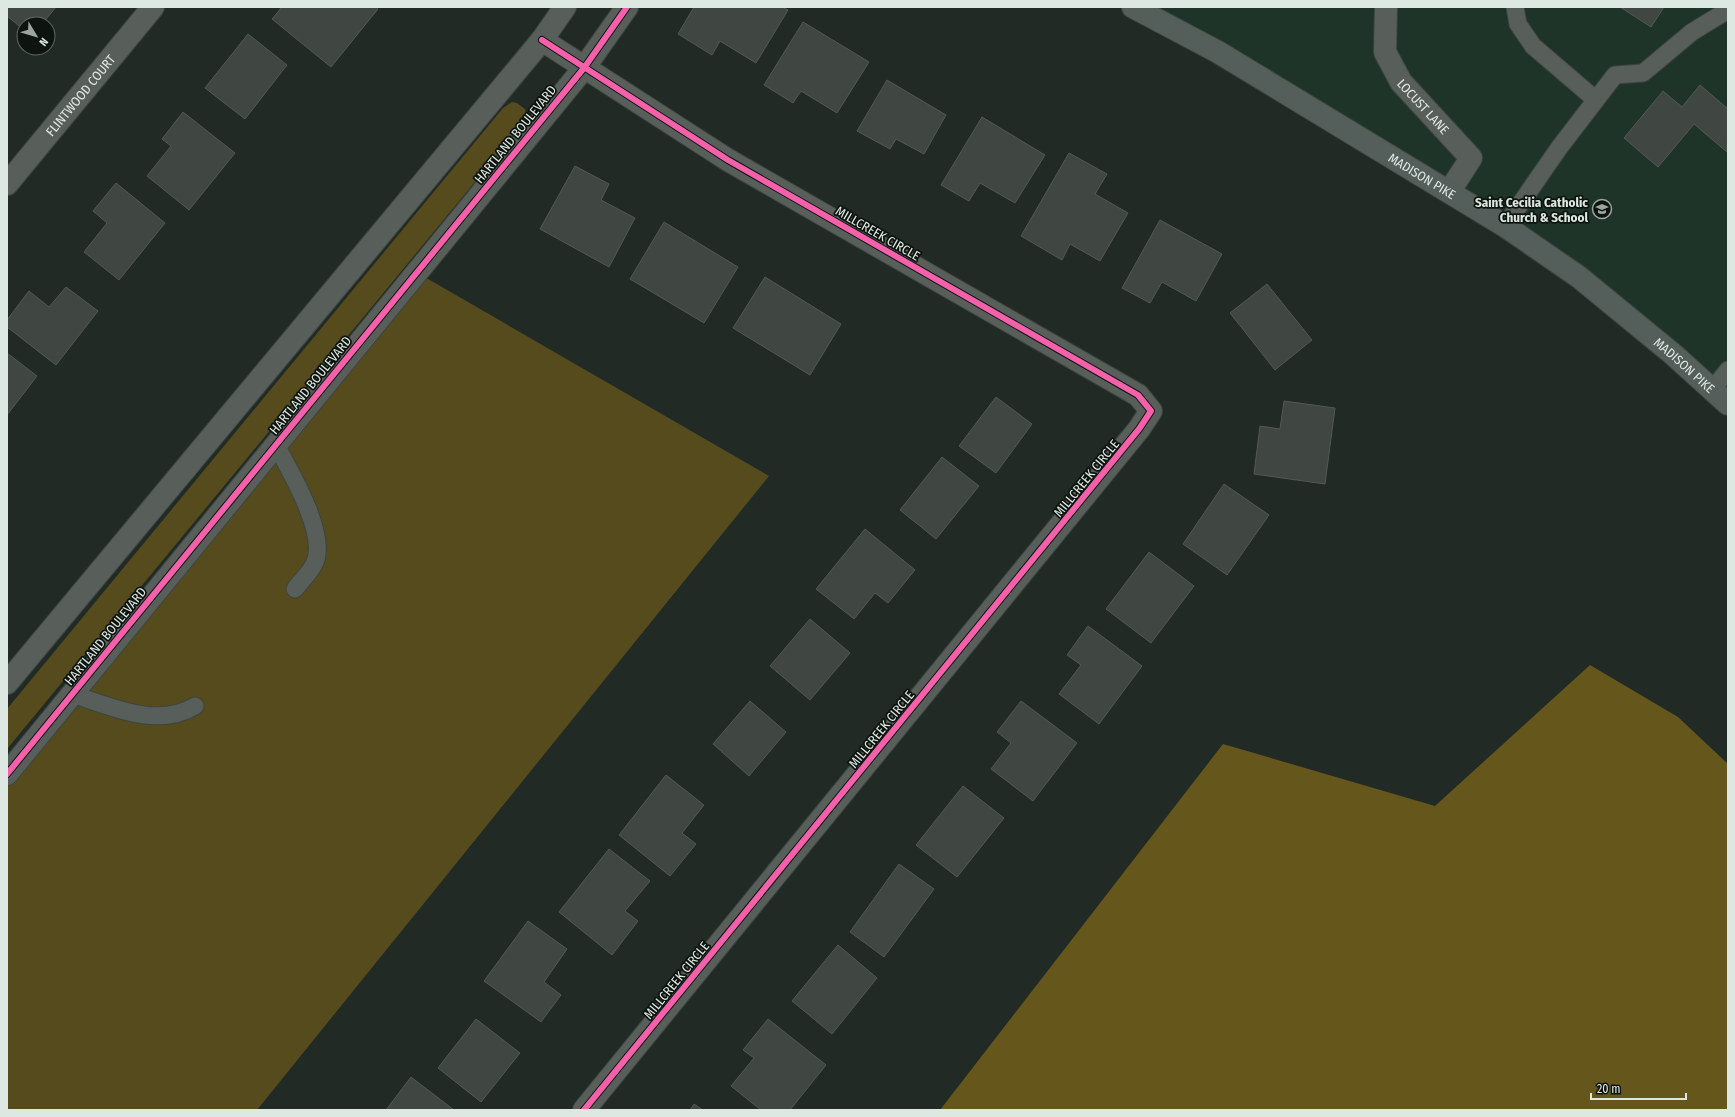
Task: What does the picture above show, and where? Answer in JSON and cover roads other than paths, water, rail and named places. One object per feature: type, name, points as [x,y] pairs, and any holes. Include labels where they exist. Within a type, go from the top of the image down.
[{"type":"main road","name":"MADISON PIKE","points":[[1133,7],[1218,52],[1505,226],[1579,277],[1674,355],[1728,404]]},
{"type":"street","name":"FLINTWOOD COURT","points":[[7,184],[153,7]]},
{"type":"street","points":[[7,683],[542,40],[565,7]]},
{"type":"street","name":"HARTLAND BOULEVARD","points":[[7,774],[584,68],[627,7]]},
{"type":"street","name":"LOCUST LANE","points":[[1386,7],[1385,52],[1401,82],[1471,158],[1449,192]]},
{"type":"street","name":"MILLCREEK CIRCLE","points":[[542,40],[728,160],[1138,395],[1151,411],[1134,436],[584,1110]]},
{"type":"lane","points":[[1515,7],[1518,24],[1533,46],[1596,100]]},
{"type":"lane","points":[[1505,226],[1559,148],[1615,75],[1643,73],[1692,32],[1728,10]]},
{"type":"lane","points":[[1712,390],[1728,370]]},
{"type":"lane","points":[[276,445],[298,487],[316,532],[318,549],[315,563],[295,589]]},
{"type":"lane","points":[[72,694],[137,714],[175,716],[195,706]]},
{"type":"place","name":"Saint Cecilia Catholic Church & School","points":[[1602,209]]}]
